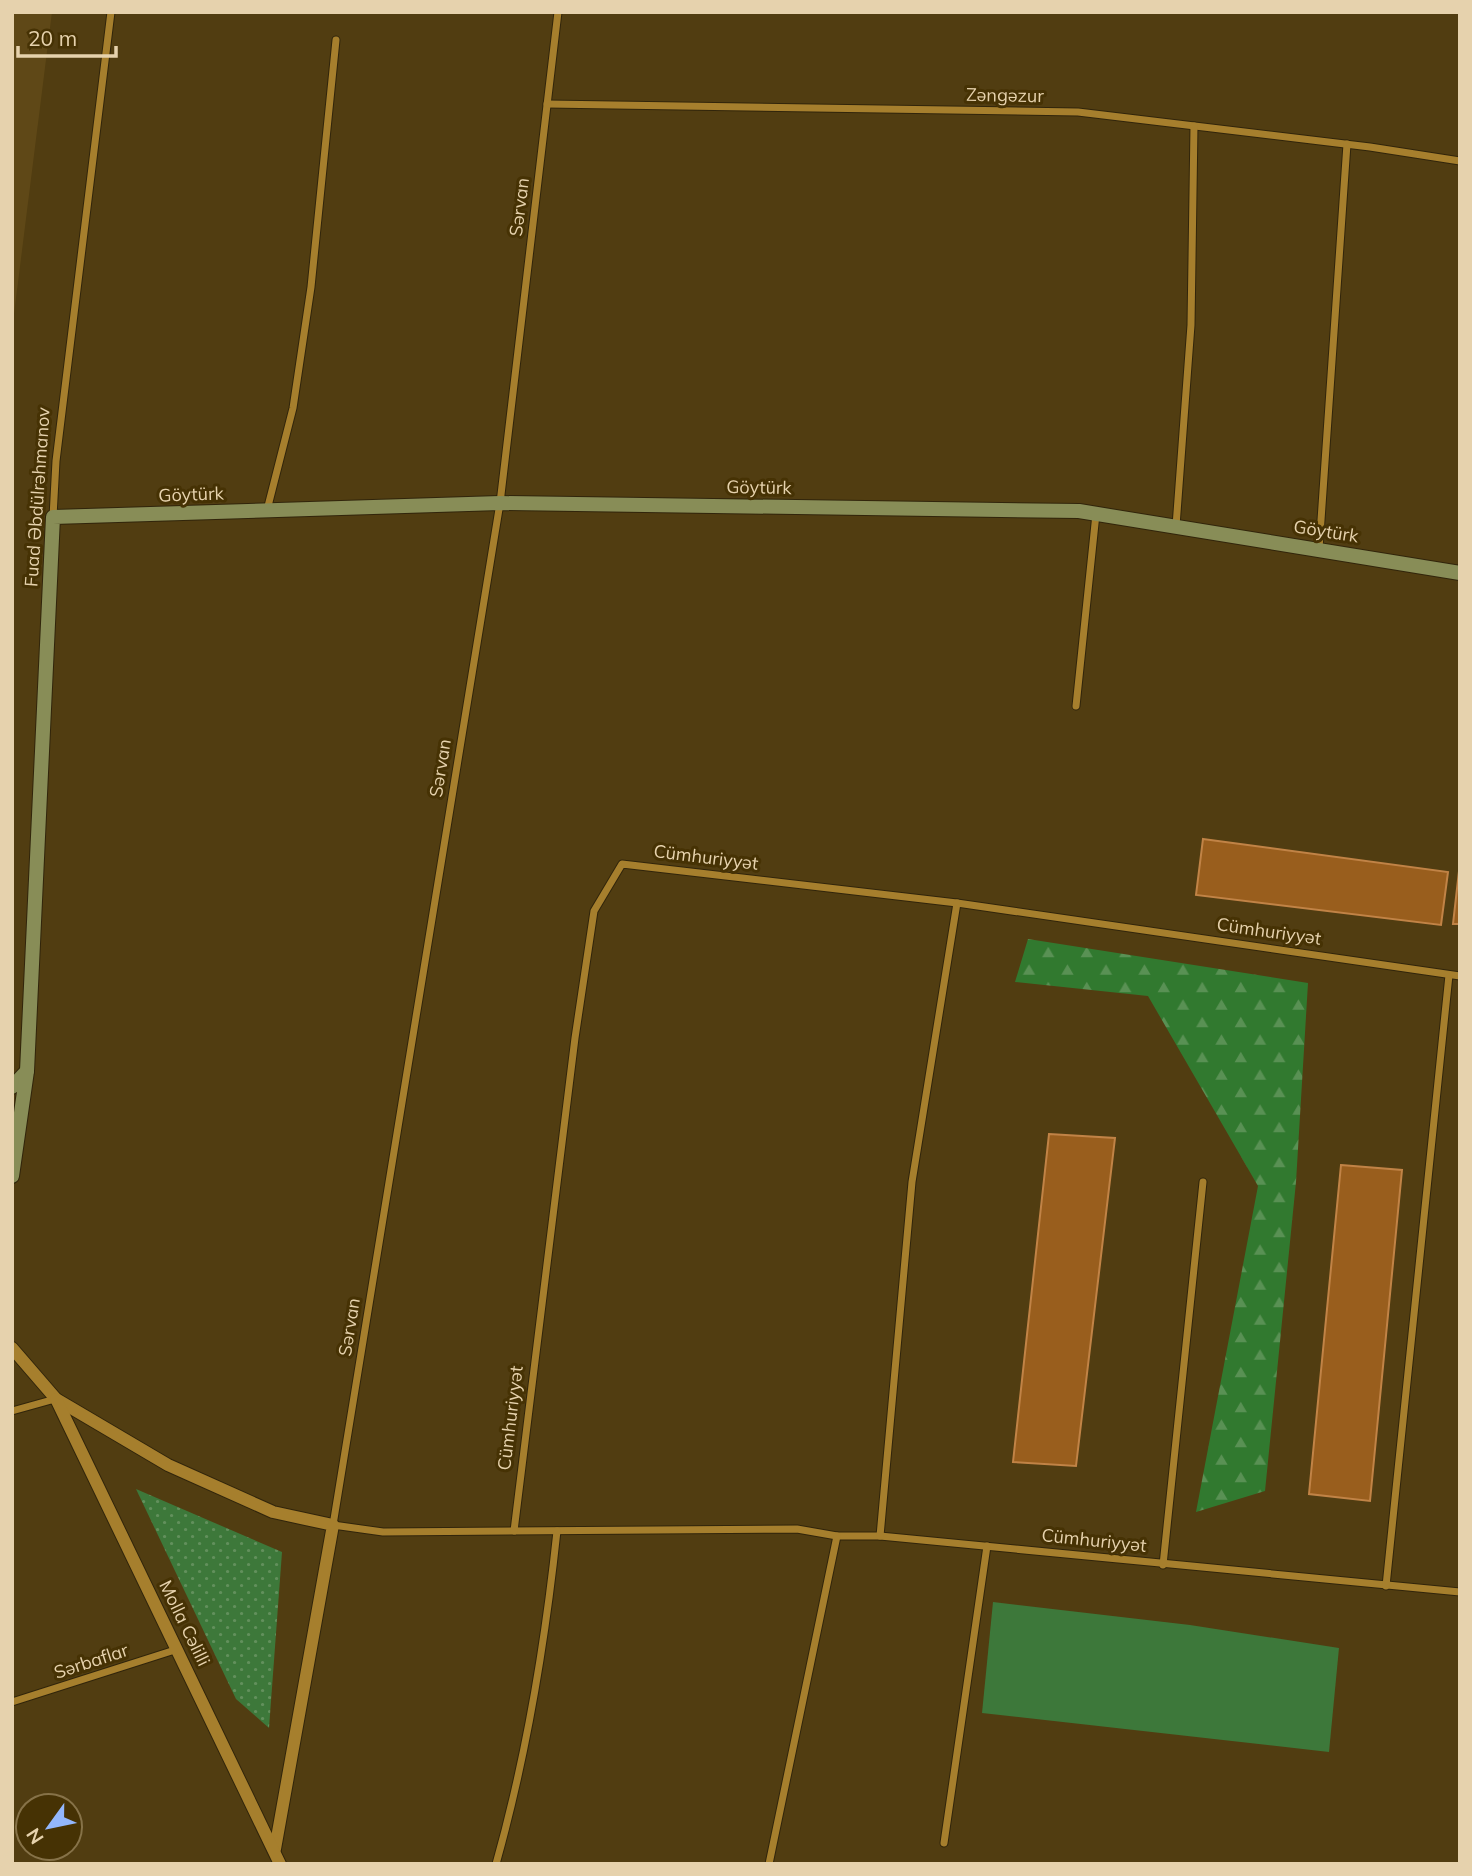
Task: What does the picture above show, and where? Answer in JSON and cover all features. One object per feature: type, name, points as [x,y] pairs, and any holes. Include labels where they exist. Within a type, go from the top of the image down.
[{"type":"main road","name":"Göytürk","points":[[53,517],[500,503],[1097,513],[1460,573]]},
{"type":"main road","name":"Fuad Əbdülrəhmanov","points":[[12,1176],[27,1071],[53,517]]},
{"type":"main road","points":[[12,1087],[27,1071]]},
{"type":"street","name":"Fuad Əbdülrəhmanov","points":[[53,517],[56,461],[111,12]]},
{"type":"street","name":"Sərvan","points":[[333,1525],[500,503],[558,12]]},
{"type":"street","points":[[267,510],[293,408],[301,354],[336,40]]},
{"type":"street","name":"Zəngəzur","points":[[547,104],[1079,112],[1347,144],[1460,161]]},
{"type":"street","points":[[1176,526],[1191,325],[1194,126]]},
{"type":"street","points":[[1319,549],[1347,144]]},
{"type":"street","points":[[1076,706],[1097,513]]},
{"type":"street","name":"Cümhuriyyət","points":[[514,1531],[575,1038],[594,911],[622,864],[957,904],[1460,976]]},
{"type":"street","points":[[880,1536],[912,1182],[957,904]]},
{"type":"street","points":[[1386,1586],[1449,975]]},
{"type":"street","points":[[1163,1565],[1203,1182]]},
{"type":"street","name":"Cümhuriyyət","points":[[12,1348],[56,1399],[168,1465],[273,1512],[333,1525],[383,1532],[797,1530],[837,1536],[880,1536],[1460,1592]]},
{"type":"street","points":[[12,1411],[56,1399]]},
{"type":"street","name":"Molla Cəlilli","points":[[56,1399],[281,1864]]},
{"type":"street","points":[[275,1849],[333,1525]]},
{"type":"street","points":[[496,1864],[519,1781],[545,1642],[557,1531]]},
{"type":"street","points":[[769,1864],[837,1536]]},
{"type":"street","points":[[944,1843],[987,1546]]},
{"type":"street","name":"Sərbaflar","points":[[12,1702],[179,1649]]},
{"type":"shaded area","points":[[12,12],[52,12],[12,330]]},
{"type":"green space","points":[[1028,939],[1308,983],[1296,1182],[1265,1491],[1196,1512],[1258,1186],[1148,996],[1015,982]]},
{"type":"green space","points":[[136,1489],[282,1552],[269,1728],[236,1699]]},
{"type":"green space","points":[[993,1602],[1190,1625],[1339,1648],[1329,1752],[982,1713]]},
{"type":"building","points":[[1203,839],[1448,872],[1441,925],[1196,895]]},
{"type":"building","points":[[1459,871],[1460,924],[1453,924]]},
{"type":"building","points":[[1049,1134],[1115,1138],[1076,1466],[1013,1462]]},
{"type":"building","points":[[1341,1165],[1402,1170],[1370,1501],[1309,1494]]}]
